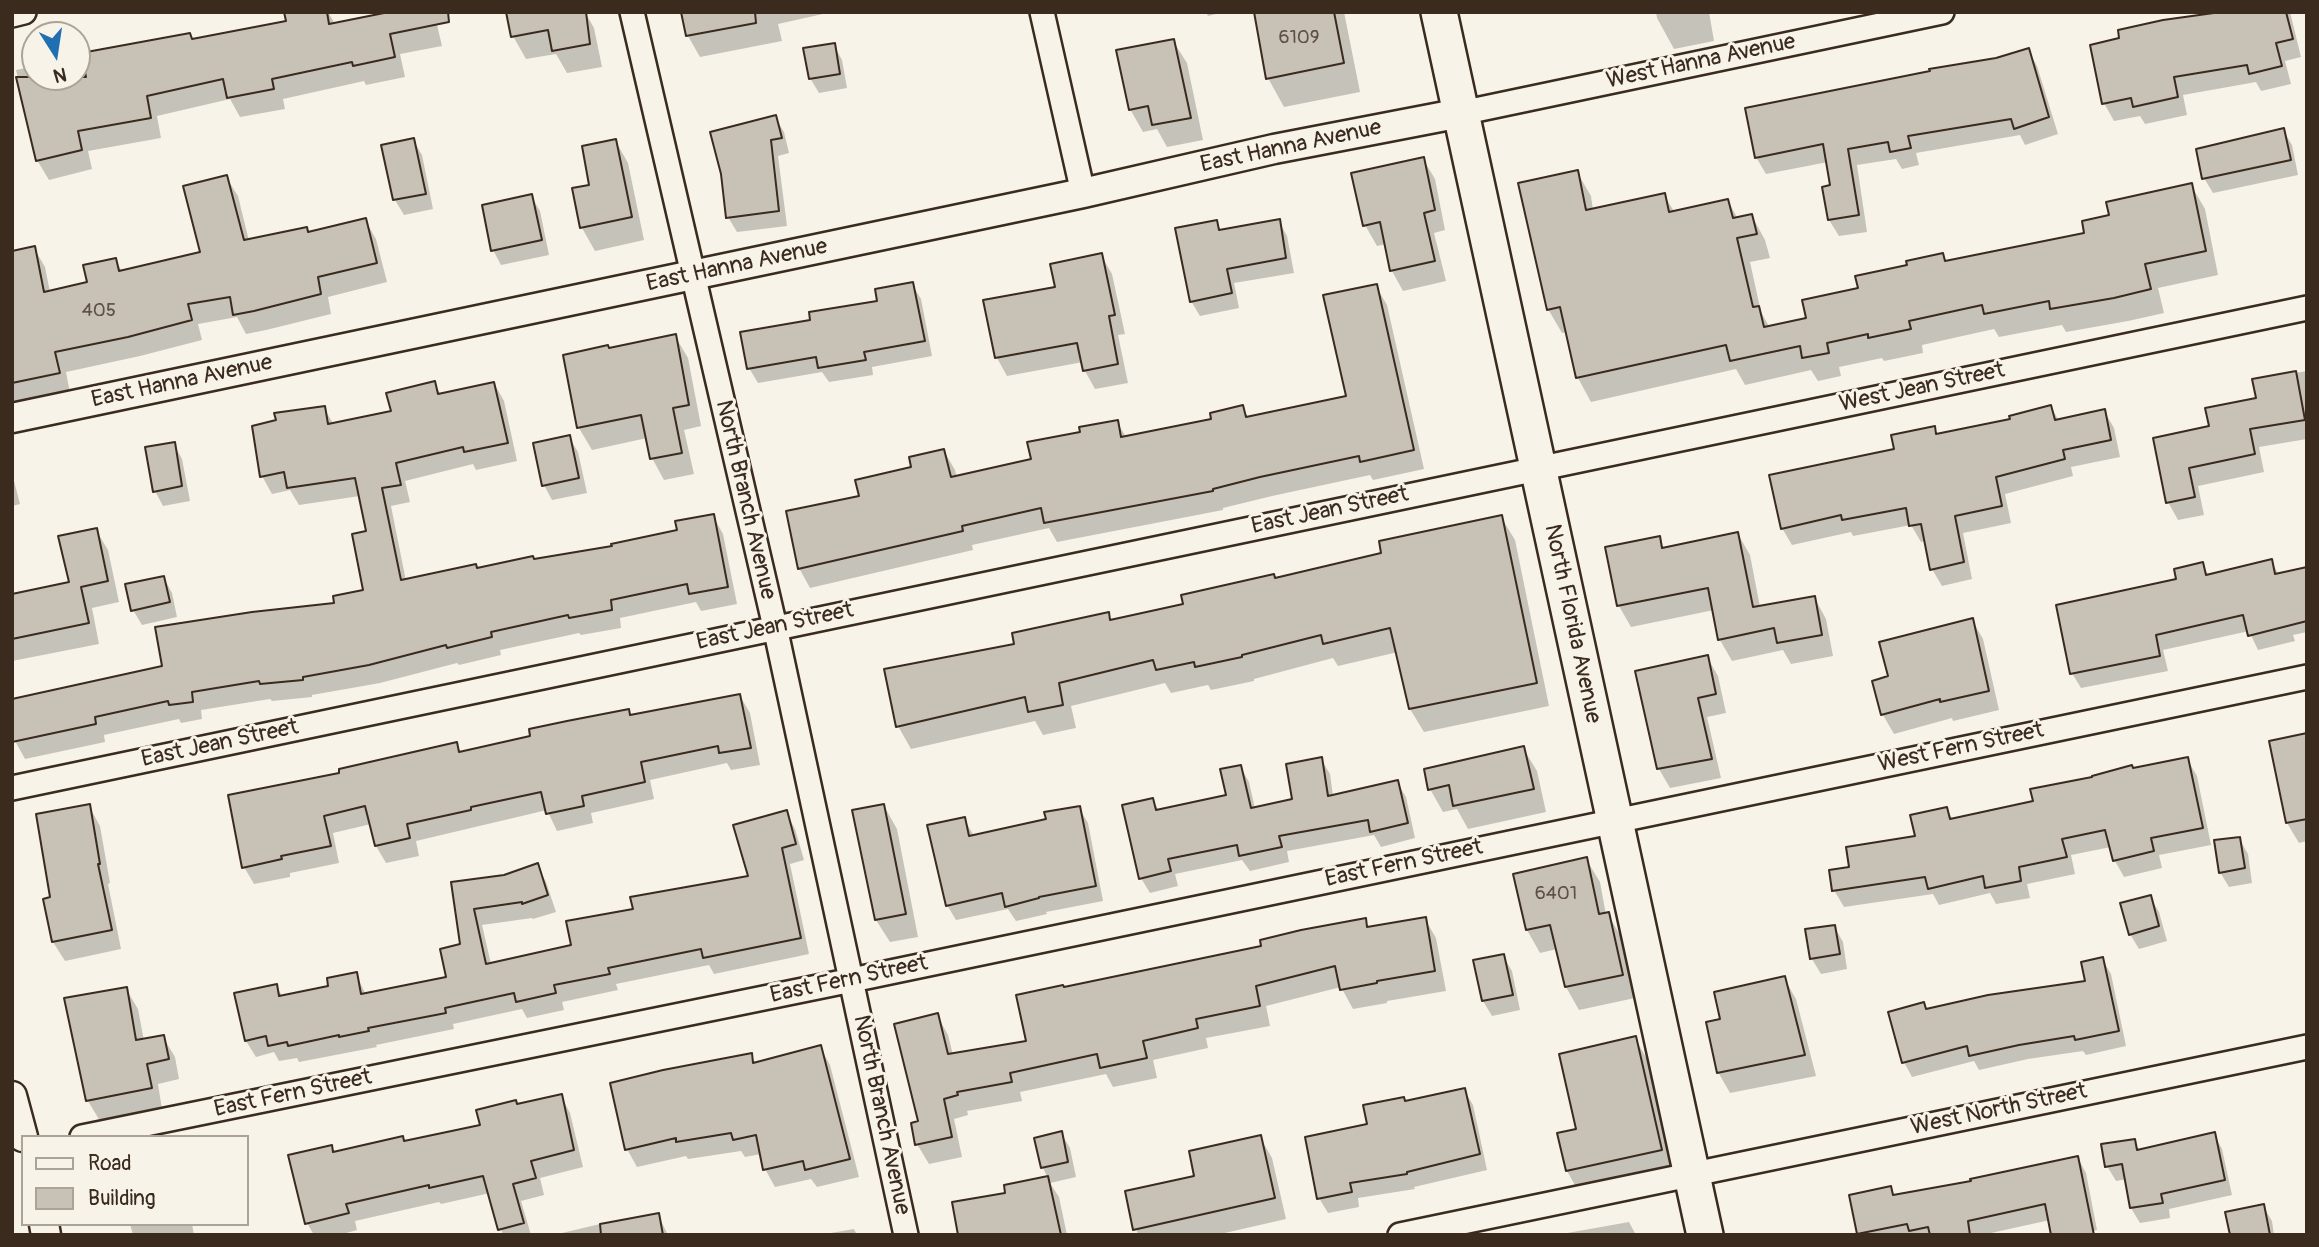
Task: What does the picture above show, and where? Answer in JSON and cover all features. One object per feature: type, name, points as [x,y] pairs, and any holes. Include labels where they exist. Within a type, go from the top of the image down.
[{"type":"main road","name":"North Florida Avenue","points":[[1440,12],[1705,1235]]},
{"type":"street","points":[[12,15],[24,12]]},
{"type":"street","name":"North Branch Avenue","points":[[632,12],[775,627],[906,1235]]},
{"type":"street","points":[[1042,12],[1083,193]]},
{"type":"street","name":"West Hanna Avenue","points":[[1461,113],[1942,12]]},
{"type":"street","name":"East Hanna Avenue","points":[[12,418],[1083,193],[1275,149],[1461,113]]},
{"type":"street","name":"West Jean Street","points":[[1538,468],[2307,308]]},
{"type":"street","name":"East Jean Street","points":[[12,788],[1538,468]]},
{"type":"street","name":"West Fern Street","points":[[1615,820],[2307,677]]},
{"type":"street","name":"East Fern Street","points":[[92,1135],[852,980],[1615,820]]},
{"type":"street","name":"West North Street","points":[[1400,1235],[2307,1047]]},
{"type":"street","points":[[12,1096],[22,1135]]},
{"type":"building","points":[[284,12],[327,12],[329,24],[389,12],[448,12],[449,22],[390,34],[395,57],[353,66],[352,62],[272,79],[274,89],[227,98],[223,79],[147,96],[151,118],[78,131],[82,150],[36,161],[16,77],[21,77],[21,91],[91,91],[91,51],[190,33],[192,39],[286,21]]},
{"type":"building","points":[[506,12],[586,12],[590,44],[552,51],[548,30],[511,37]]},
{"type":"building","points":[[681,12],[755,12],[756,23],[686,36]]},
{"type":"building","points":[[1254,12],[1334,12],[1344,63],[1266,79]]},
{"type":"building","points":[[2221,12],[2286,12],[2293,39],[2276,43],[2282,66],[2249,74],[2247,65],[2174,77],[2178,97],[2133,107],[2131,98],[2102,104],[2090,45],[2119,38],[2118,30],[2163,20]]},
{"type":"building","points":[[1174,39],[1191,118],[1152,125],[1148,106],[1129,110],[1116,50]]},
{"type":"building","points":[[835,43],[840,74],[809,79],[803,48]]},
{"type":"building","points":[[2029,48],[2049,117],[2014,129],[2011,119],[1908,136],[1911,148],[1890,152],[1888,142],[1848,149],[1859,215],[1828,220],[1822,187],[1830,185],[1823,144],[1755,158],[1745,108],[1930,71],[1929,69],[1996,58]]},
{"type":"building","points":[[776,115],[782,138],[771,140],[779,211],[726,218],[721,174],[710,132]]},
{"type":"building","points":[[2284,128],[2291,160],[2202,179],[2196,149]]},
{"type":"building","points":[[414,138],[426,194],[393,200],[381,145]]},
{"type":"building","points":[[616,139],[632,217],[580,228],[572,188],[589,185],[582,146]]},
{"type":"building","points":[[1424,157],[1435,210],[1424,213],[1435,261],[1390,271],[1380,222],[1363,226],[1351,173]]},
{"type":"building","points":[[1578,170],[1586,210],[1665,193],[1669,212],[1728,199],[1733,218],[1752,214],[1757,234],[1737,238],[1753,307],[1759,306],[1764,327],[1806,318],[1802,300],[1858,288],[1855,276],[1907,265],[1906,261],[1943,253],[1945,261],[2084,233],[2082,221],[2109,215],[2106,202],[2192,183],[2206,251],[2145,264],[2151,289],[2114,298],[2050,309],[2049,301],[1984,314],[1982,305],[1909,321],[1911,329],[1868,338],[1868,334],[1827,343],[1829,353],[1802,358],[1800,346],[1730,361],[1726,345],[1576,378],[1560,307],[1547,310],[1518,183]]},
{"type":"building","points":[[227,175],[244,240],[307,227],[308,232],[366,218],[377,263],[318,277],[321,294],[254,311],[233,315],[230,297],[188,304],[192,320],[55,352],[60,373],[12,383],[12,251],[35,246],[44,292],[87,282],[83,265],[116,258],[119,271],[200,252],[183,186]]},
{"type":"building","points":[[532,194],[542,240],[491,251],[482,205]]},
{"type":"building","points":[[1280,219],[1286,258],[1227,269],[1232,293],[1190,302],[1175,228],[1217,220],[1219,230]]},
{"type":"building","points":[[1102,253],[1115,315],[1109,316],[1118,364],[1083,371],[1077,343],[995,358],[983,300],[1055,287],[1050,264]]},
{"type":"building","points":[[913,282],[925,341],[864,352],[866,360],[818,368],[816,357],[747,369],[740,332],[810,320],[809,312],[877,301],[875,289]]},
{"type":"building","points":[[1377,284],[1414,450],[1360,462],[1359,456],[1260,477],[1213,491],[1044,523],[1041,508],[962,526],[963,531],[798,569],[786,511],[859,496],[855,480],[911,467],[909,457],[944,449],[951,477],[1031,459],[1027,442],[1080,432],[1079,427],[1118,420],[1121,437],[1211,419],[1210,413],[1243,405],[1246,417],[1346,396],[1323,295]]},
{"type":"building","points":[[676,334],[689,405],[673,408],[682,453],[650,459],[641,415],[577,428],[563,355]]},
{"type":"building","points":[[2296,371],[2305,420],[2250,429],[2255,454],[2189,468],[2195,497],[2166,503],[2153,438],[2209,426],[2205,408],[2256,398],[2252,379]]},
{"type":"building","points":[[435,381],[438,394],[494,382],[508,443],[464,452],[463,447],[396,463],[401,485],[382,488],[401,580],[476,564],[477,568],[533,556],[534,559],[612,546],[611,544],[677,530],[675,521],[714,514],[728,587],[689,594],[687,584],[611,600],[612,610],[569,618],[568,615],[491,632],[492,637],[303,677],[303,680],[260,684],[259,681],[192,692],[193,702],[169,705],[168,701],[95,717],[96,724],[12,742],[12,699],[162,666],[155,627],[334,603],[333,596],[363,590],[352,534],[366,531],[355,478],[287,488],[284,472],[260,477],[252,426],[276,420],[274,413],[325,406],[328,424],[391,411],[386,393]]},
{"type":"building","points":[[2051,405],[2055,420],[2105,409],[2111,440],[2063,450],[2065,459],[1996,477],[2002,506],[1955,516],[1964,562],[1930,570],[1921,524],[1909,526],[1906,508],[1842,520],[1841,515],[1781,529],[1769,475],[1894,449],[1891,435],[1935,426],[1936,434],[2010,419],[2009,416]]},
{"type":"building","points":[[570,435],[579,478],[542,486],[533,443]]},
{"type":"building","points":[[175,442],[182,486],[153,492],[145,447]]},
{"type":"building","points":[[1502,515],[1537,683],[1409,709],[1390,628],[1323,644],[1321,635],[1195,667],[1194,662],[1156,670],[1153,660],[1059,683],[1063,705],[1028,712],[1025,697],[896,727],[884,669],[1014,644],[1012,633],[1109,612],[1110,620],[1183,604],[1181,595],[1274,574],[1275,578],[1381,553],[1379,541]]},
{"type":"building","points":[[97,528],[108,581],[81,587],[89,623],[12,639],[12,594],[69,582],[58,536]]},
{"type":"building","points":[[1738,532],[1753,607],[1815,596],[1822,635],[1777,643],[1774,628],[1718,640],[1708,588],[1617,606],[1605,547],[1660,536],[1662,548]]},
{"type":"building","points":[[2272,559],[2275,574],[2307,567],[2307,621],[2248,636],[2243,615],[2156,635],[2160,656],[2070,674],[2056,605],[2176,579],[2174,569],[2203,562],[2206,575]]},
{"type":"building","points":[[164,576],[170,602],[131,611],[125,584]]},
{"type":"building","points":[[1973,618],[1989,691],[1940,702],[1940,699],[1881,715],[1872,681],[1888,676],[1879,642]]},
{"type":"building","points":[[1708,655],[1716,694],[1698,698],[1712,759],[1657,769],[1635,671]]},
{"type":"building","points":[[740,694],[751,748],[719,753],[718,746],[641,762],[645,782],[582,796],[584,806],[546,814],[541,792],[407,824],[410,838],[375,846],[365,806],[324,816],[331,846],[281,856],[282,859],[242,868],[228,795],[339,773],[339,769],[457,742],[459,752],[530,736],[529,729],[567,721],[629,709],[630,715]]},
{"type":"building","points":[[2307,733],[2307,819],[2286,823],[2269,741]]},
{"type":"building","points":[[1524,746],[1534,789],[1453,806],[1449,785],[1428,790],[1424,769]]},
{"type":"building","points":[[1322,757],[1328,796],[1398,780],[1408,823],[1370,832],[1368,820],[1279,836],[1282,847],[1239,856],[1237,845],[1168,859],[1171,871],[1139,879],[1122,805],[1153,798],[1156,810],[1226,795],[1220,769],[1241,765],[1251,808],[1292,799],[1286,764]]},
{"type":"building","points":[[2188,757],[2203,828],[2151,838],[2154,851],[2113,861],[2105,830],[2062,839],[2067,857],[2019,867],[2021,881],[1985,888],[1983,876],[1928,889],[1925,877],[1832,891],[1829,870],[1849,867],[1846,847],[1915,836],[1910,815],[1947,807],[1950,819],[2033,801],[2030,789],[2092,777],[2132,765],[2133,768]]},
{"type":"building","points":[[90,804],[98,864],[112,930],[52,942],[43,899],[50,897],[36,814]]},
{"type":"building","points":[[884,804],[906,914],[875,920],[852,810]]},
{"type":"building","points":[[1080,806],[1096,886],[1005,907],[1002,893],[946,906],[927,825],[965,817],[969,836],[1046,819],[1044,812]]},
{"type":"building","points":[[787,810],[796,844],[782,848],[801,938],[703,958],[701,949],[608,968],[610,974],[554,985],[556,993],[516,1002],[514,993],[445,1008],[446,1013],[368,1028],[369,1031],[339,1037],[288,1046],[287,1042],[268,1046],[266,1036],[245,1041],[234,993],[277,984],[279,996],[328,986],[327,978],[357,972],[361,994],[446,977],[440,949],[460,944],[451,882],[504,875],[538,863],[548,895],[522,904],[474,909],[486,964],[571,945],[566,921],[633,909],[630,897],[748,876],[733,825]]},
{"type":"building","points":[[2240,837],[2245,868],[2219,873],[2214,840]]},
{"type":"building","points":[[1587,857],[1599,914],[1609,912],[1623,975],[1565,987],[1550,925],[1526,930],[1513,874]]},
{"type":"building","points":[[2151,895],[2159,926],[2129,935],[2120,903]]},
{"type":"building","points":[[1426,917],[1435,971],[1340,990],[1335,966],[1256,986],[1260,1006],[1196,1019],[1198,1028],[1143,1041],[1147,1058],[1100,1068],[1097,1054],[1010,1073],[1012,1082],[957,1092],[958,1095],[944,1099],[952,1137],[915,1145],[911,1123],[918,1121],[894,1024],[938,1013],[948,1054],[1026,1041],[1016,995],[1261,946],[1260,940],[1301,930],[1366,918],[1367,927]]},
{"type":"building","points":[[1835,925],[1840,954],[1810,959],[1805,929]]},
{"type":"building","points":[[1504,954],[1513,995],[1482,1001],[1473,960]]},
{"type":"building","points":[[2103,957],[2119,1031],[2075,1040],[2074,1036],[2019,1045],[1969,1056],[1967,1046],[1902,1063],[1888,1012],[1924,1002],[1926,1009],[1988,995],[2085,981],[2081,962]]},
{"type":"building","points":[[1785,976],[1805,1055],[1717,1073],[1706,1022],[1720,1019],[1714,992]]},
{"type":"building","points":[[127,987],[136,1040],[164,1035],[169,1059],[147,1064],[152,1088],[86,1101],[64,998]]},
{"type":"building","points":[[1636,1036],[1662,1150],[1566,1171],[1557,1133],[1576,1129],[1559,1054]]},
{"type":"building","points":[[821,1045],[850,1159],[805,1170],[803,1161],[763,1170],[756,1135],[733,1140],[731,1133],[676,1142],[676,1138],[625,1150],[610,1083],[752,1053],[753,1063]]},
{"type":"building","points":[[1465,1088],[1480,1154],[1407,1174],[1350,1183],[1352,1192],[1317,1199],[1305,1137],[1367,1124],[1363,1105],[1404,1097],[1405,1101]]},
{"type":"building","points":[[562,1094],[574,1150],[531,1161],[536,1178],[513,1184],[524,1223],[498,1230],[483,1176],[346,1204],[349,1213],[305,1224],[288,1155],[332,1145],[333,1152],[403,1136],[404,1141],[480,1125],[476,1110],[516,1100],[517,1104]]},
{"type":"building","points":[[1062,1131],[1068,1162],[1041,1168],[1034,1138]]},
{"type":"building","points":[[2215,1132],[2225,1180],[2161,1194],[2163,1203],[2130,1208],[2122,1164],[2105,1167],[2101,1144],[2135,1139],[2137,1150]]},
{"type":"building","points":[[1261,1135],[1275,1198],[1133,1230],[1125,1191],[1194,1176],[1189,1151]]},
{"type":"building","points":[[2078,1156],[2094,1235],[2051,1235],[2045,1204],[1968,1221],[1970,1235],[1930,1235],[1928,1227],[1909,1231],[1907,1224],[1857,1234],[1849,1195],[1891,1186],[1893,1195],[1971,1181],[1970,1179]]},
{"type":"building","points":[[1048,1176],[1061,1235],[958,1235],[952,1202],[1005,1193],[1004,1185]]},
{"type":"building","points":[[2264,1204],[2270,1235],[2230,1235],[2225,1212]]},
{"type":"building","points":[[659,1213],[663,1235],[601,1235],[600,1224]]}]
